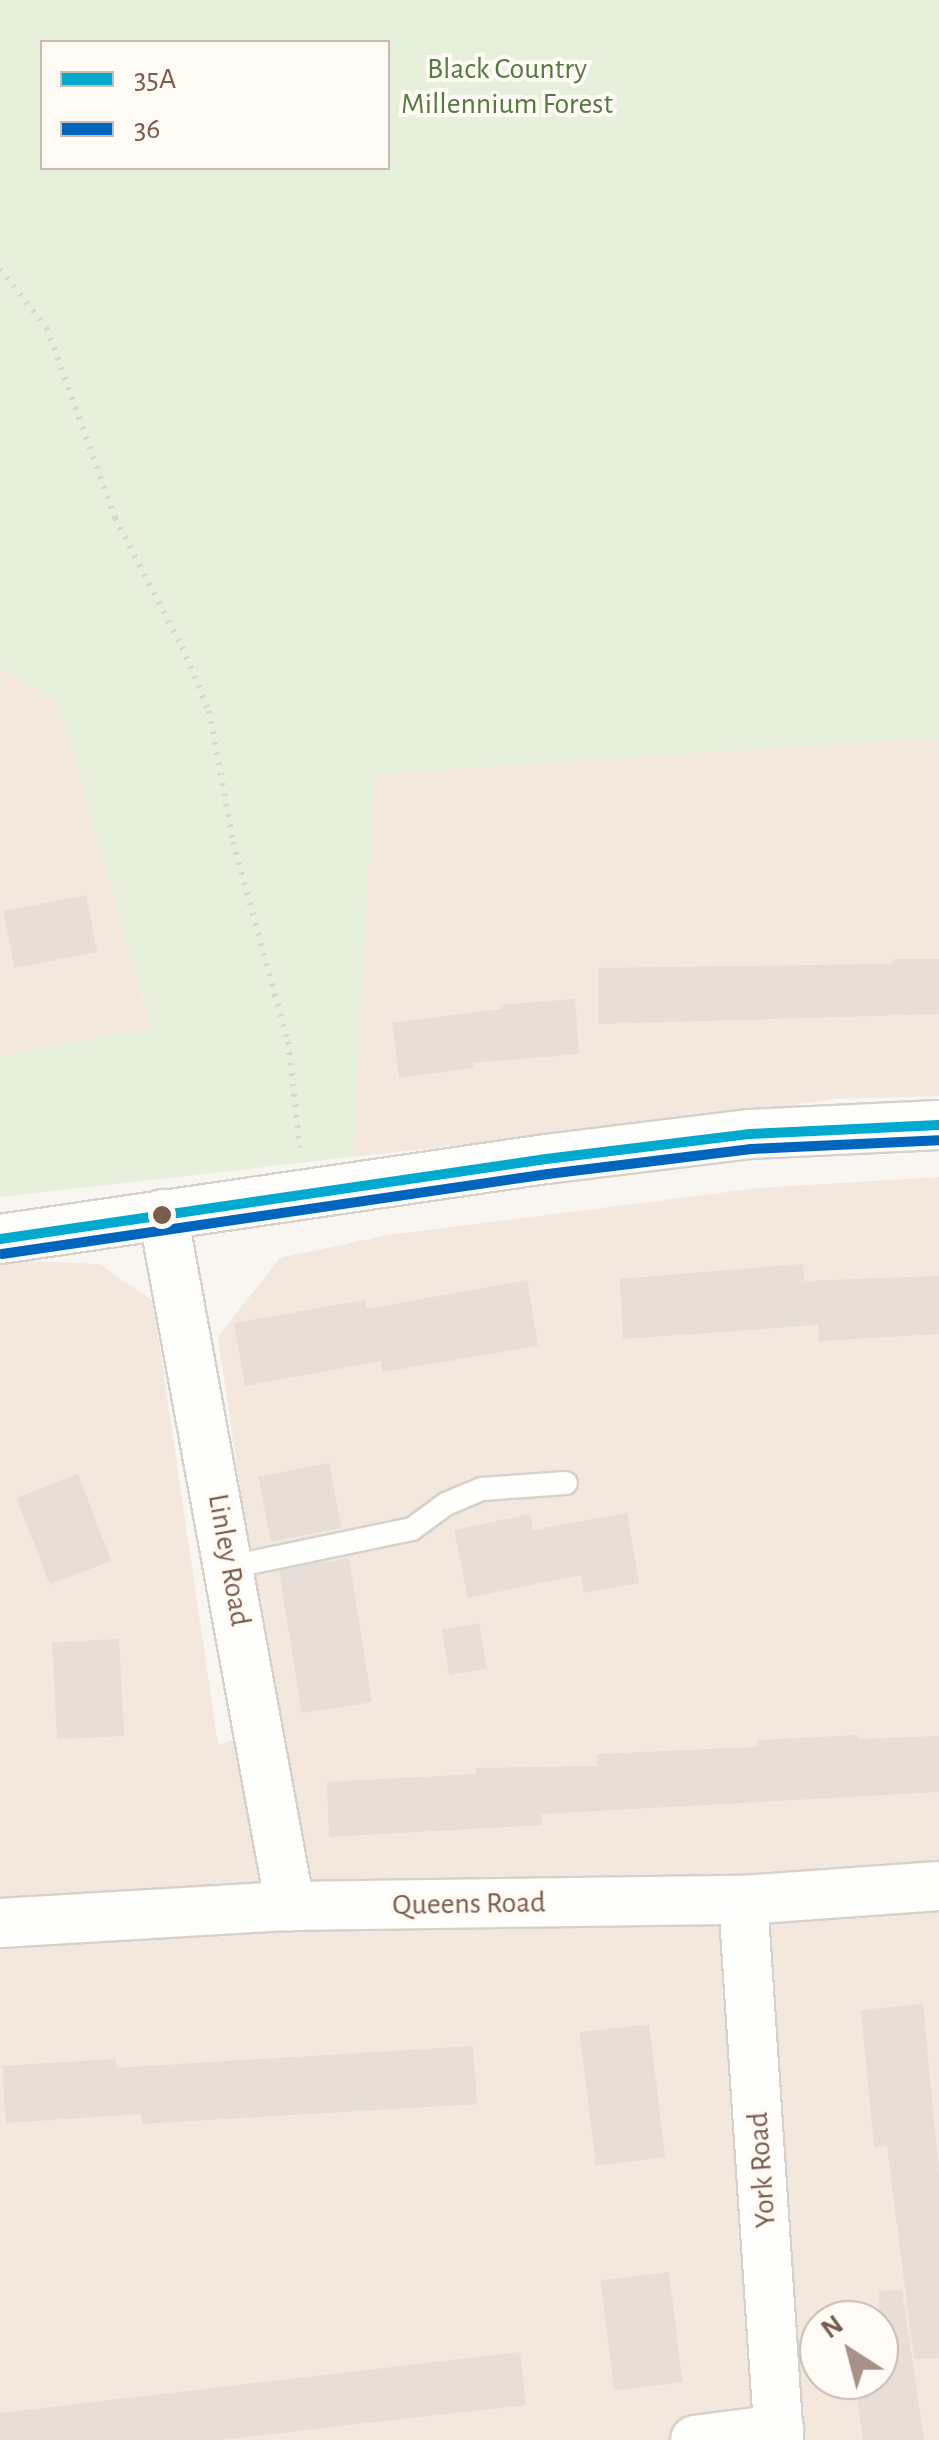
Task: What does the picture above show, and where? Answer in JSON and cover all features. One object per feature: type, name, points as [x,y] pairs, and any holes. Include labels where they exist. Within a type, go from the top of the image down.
[{"type":"street","points":[[0,1239],[305,1193],[750,1134],[939,1125]]},
{"type":"street","name":"Linley Road","points":[[163,1214],[290,1906]]},
{"type":"street","name":"Queens Road","points":[[0,1924],[290,1906],[743,1900],[939,1886]]},
{"type":"street","name":"York Road","points":[[743,1900],[779,2435]]},
{"type":"street","points":[[695,2440],[779,2435]]},
{"type":"lane","points":[[230,1566],[412,1529],[446,1504],[482,1489],[566,1483]]},
{"type":"path","points":[[0,269],[47,328],[114,518],[182,647],[209,711],[233,842],[288,1042],[305,1193]]},
{"type":"shaded area","points":[[0,668],[59,703],[151,1029],[0,1056]]},
{"type":"shaded area","points":[[939,737],[939,1096],[832,1099],[745,1113],[352,1157],[374,773]]},
{"type":"shaded area","points":[[939,1177],[939,2440],[0,2440],[0,1260],[99,1264],[153,1301],[218,1745],[275,1726],[218,1337],[280,1258],[388,1235],[759,1188]]},
{"type":"green space","name":"Black Country Millennium Forest","points":[[0,0],[939,0],[939,737],[374,774],[352,1157],[0,1197],[0,1056],[151,1028],[59,703],[0,668]]},
{"type":"building","points":[[86,895],[97,952],[15,968],[4,911]]},
{"type":"building","points":[[893,959],[939,959],[939,1014],[598,1024],[598,968],[892,964]]},
{"type":"building","points":[[575,999],[579,1054],[473,1063],[473,1068],[399,1078],[392,1023],[501,1009],[500,1005]]},
{"type":"building","points":[[803,1264],[804,1281],[939,1276],[939,1334],[819,1341],[818,1325],[623,1339],[620,1279]]},
{"type":"building","points":[[527,1280],[538,1346],[383,1372],[381,1361],[245,1386],[234,1323],[365,1300],[367,1309]]},
{"type":"building","points":[[329,1463],[342,1528],[271,1542],[258,1477]]},
{"type":"building","points":[[78,1474],[111,1561],[50,1584],[16,1498]]},
{"type":"building","points":[[627,1513],[639,1583],[584,1593],[581,1575],[468,1598],[454,1530],[530,1514],[533,1530]]},
{"type":"building","points":[[349,1558],[372,1702],[302,1713],[279,1569]]},
{"type":"building","points":[[479,1623],[487,1668],[450,1675],[442,1630]]},
{"type":"building","points":[[119,1639],[124,1736],[57,1739],[52,1643]]},
{"type":"building","points":[[859,1735],[859,1739],[939,1736],[939,1792],[542,1814],[542,1825],[329,1837],[327,1782],[476,1774],[476,1768],[598,1766],[597,1754],[757,1747],[757,1740]]},
{"type":"building","points":[[923,2004],[939,2173],[939,2358],[914,2359],[887,2146],[874,2147],[861,2010]]},
{"type":"building","points":[[649,2024],[665,2157],[596,2166],[580,2033]]},
{"type":"building","points":[[473,2046],[477,2104],[142,2124],[141,2114],[6,2123],[2,2066],[116,2059],[116,2068]]},
{"type":"building","points":[[669,2272],[683,2382],[614,2391],[601,2280]]},
{"type":"building","points":[[902,2290],[924,2440],[863,2440],[858,2400],[899,2400],[899,2300],[879,2300],[879,2291]]},
{"type":"building","points":[[520,2352],[526,2405],[219,2440],[0,2440],[0,2413]]},
{"type":"transit line","name":"35A","points":[[0,1239],[546,1159],[750,1134],[939,1125]]},
{"type":"transit line","name":"36","points":[[2,1254],[548,1174],[751,1149],[939,1140]]}]
